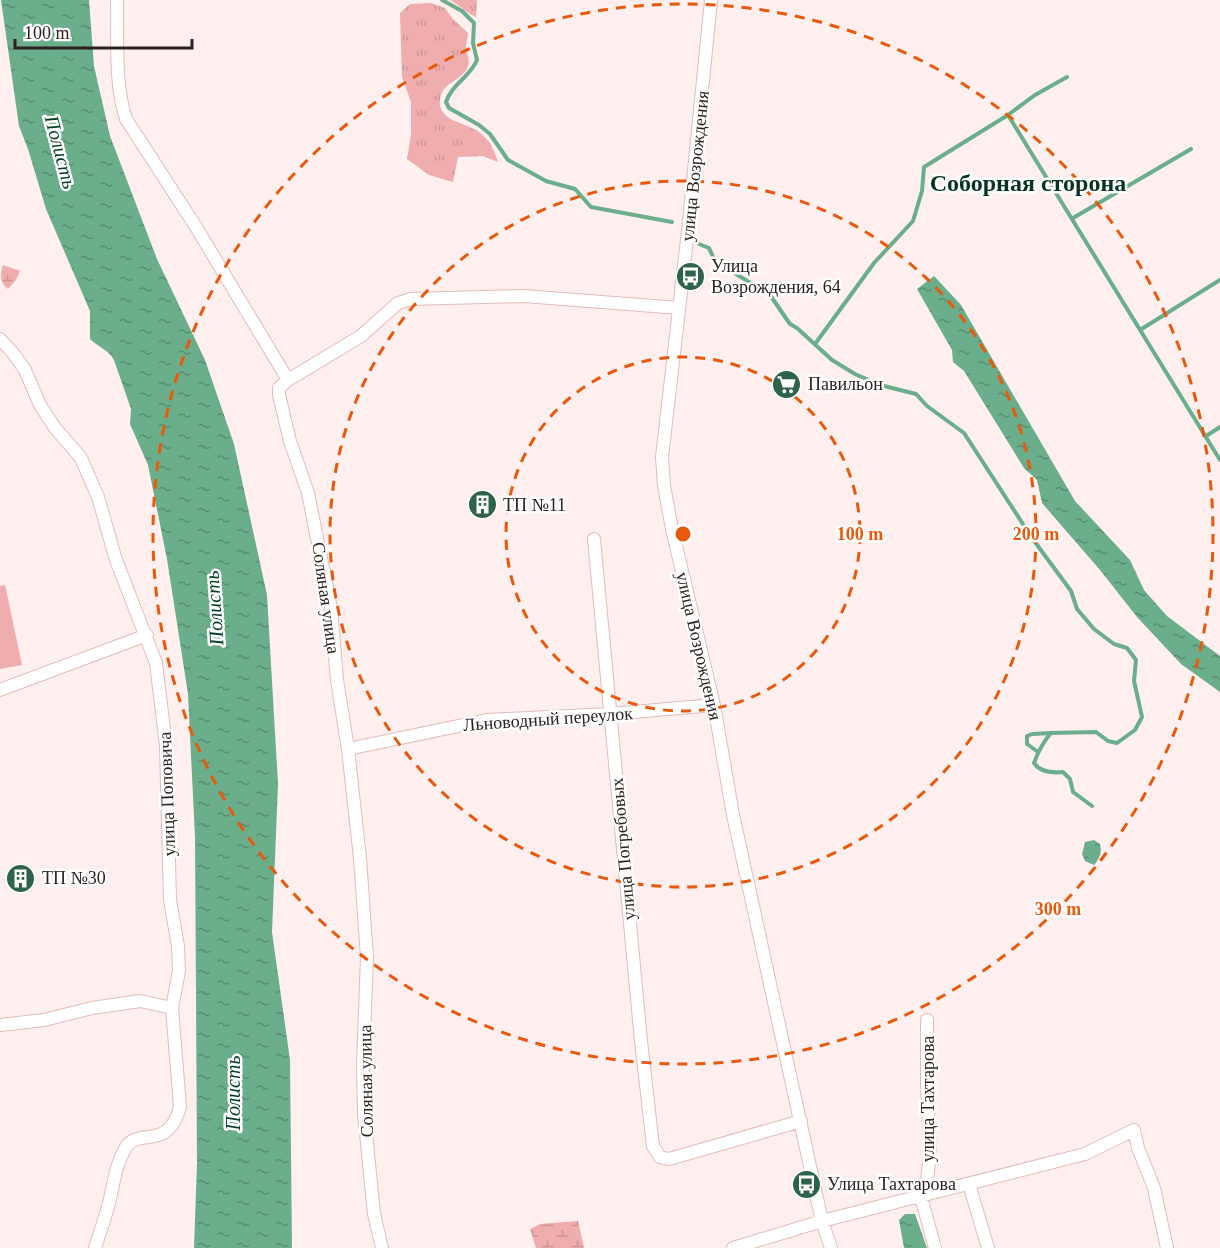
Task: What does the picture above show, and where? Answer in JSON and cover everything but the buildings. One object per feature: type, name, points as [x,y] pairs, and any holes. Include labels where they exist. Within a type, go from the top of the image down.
[{"type":"street","points":[[117,0],[118,66],[126,119],[196,226],[288,380],[361,336],[398,303],[411,299],[524,296],[679,308]]},
{"type":"street","name":"улица Возрождения","points":[[711,0],[662,457],[664,486],[693,625],[714,705],[733,815],[822,1221],[831,1248]]},
{"type":"street","name":"улица Поповича","points":[[0,339],[25,370],[40,405],[55,428],[81,458],[98,497],[116,560],[156,663],[166,746],[170,900],[178,946],[179,971],[172,1008],[180,1084],[180,1107],[176,1121],[168,1131],[153,1138],[128,1144],[116,1168],[110,1200],[95,1248]]},
{"type":"street","name":"Соляная улица","points":[[288,380],[279,388],[279,395],[290,441],[308,494],[331,608],[337,680],[348,749],[360,858],[367,957],[363,1064],[364,1113],[374,1214],[382,1248]]},
{"type":"street","name":"улица Погребовых","points":[[594,539],[653,1146],[660,1157],[669,1159],[801,1121]]},
{"type":"street","points":[[0,690],[147,635]]},
{"type":"street","name":"Льноводный переулок","points":[[348,749],[487,720],[610,714],[714,705]]},
{"type":"street","points":[[0,1025],[44,1020],[92,1008],[140,1001],[172,1008]]},
{"type":"street","name":"улица Тахтарова","points":[[927,1020],[930,1148],[927,1184],[921,1197],[935,1248]]},
{"type":"street","points":[[733,1248],[822,1221],[1085,1154],[1134,1130],[1138,1148],[1154,1188],[1167,1248]]},
{"type":"street","points":[[969,1184],[988,1248]]},
{"type":"green space","points":[[450,0],[477,0],[476,17],[470,14]]},
{"type":"green space","points":[[431,3],[445,8],[468,33],[467,69],[444,89],[441,94],[440,107],[448,117],[483,135],[498,162],[483,156],[458,157],[453,182],[429,175],[407,159],[411,135],[411,102],[402,77],[400,13],[410,4]]},
{"type":"green space","points":[[3,265],[20,271],[8,289],[1,278]]},
{"type":"green space","points":[[5,585],[22,665],[0,669],[0,586]]},
{"type":"green space","points":[[578,1221],[584,1248],[536,1248],[530,1229],[540,1224]]},
{"type":"water","name":"Полисть","points":[[1,0],[89,0],[94,66],[110,136],[157,259],[205,360],[234,444],[267,595],[278,784],[272,932],[290,1060],[292,1248],[194,1248],[197,1163],[195,837],[188,694],[167,559],[148,465],[130,424],[131,409],[114,360],[90,339],[90,311],[46,209],[19,126]]},
{"type":"water","points":[[934,276],[961,305],[1075,501],[1130,560],[1144,590],[1167,616],[1220,656],[1220,692],[1181,664],[1137,617],[1042,503],[1037,480],[1024,468],[964,371],[953,362],[952,350],[917,289]]},
{"type":"water","points":[[1094,840],[1100,844],[1101,850],[1094,865],[1085,861],[1082,854],[1085,842]]},
{"type":"water","points":[[905,1214],[915,1214],[927,1248],[904,1248],[899,1220]]},
{"type":"waterway","points":[[442,0],[462,11],[474,23],[473,43],[477,60],[449,96],[446,102],[449,108],[490,134],[508,160],[546,181],[575,189],[591,207],[672,222]]},
{"type":"waterway","points":[[815,344],[874,263],[913,221],[922,191],[924,167],[1008,115],[1035,95],[1067,77]]},
{"type":"waterway","points":[[1008,115],[1220,460]]},
{"type":"waterway","points":[[1073,218],[1191,149]]},
{"type":"waterway","points":[[699,244],[709,248],[715,261],[770,295],[790,324],[832,360],[880,385],[916,394],[927,406],[964,433],[1032,538],[1071,591],[1077,609],[1094,629],[1114,644],[1127,648],[1136,660],[1134,681],[1142,717],[1135,730],[1117,743],[1108,741],[1096,732],[1051,733],[1034,763],[1044,771],[1063,772],[1070,779],[1073,792],[1092,806]]},
{"type":"waterway","points":[[1140,330],[1220,280]]},
{"type":"waterway","points":[[1206,436],[1220,427]]},
{"type":"waterway","points":[[1038,752],[1027,744],[1027,736],[1051,733]]},
{"type":"place","name":"Улица Возрождения, 64","points":[[690,276]]},
{"type":"place","name":"Павильон","points":[[787,384]]},
{"type":"place","name":"ТП №11","points":[[482,505]]},
{"type":"place","name":"ТП №30","points":[[21,878]]},
{"type":"place","name":"Улица Тахтарова","points":[[806,1184]]},
{"type":"district","name":"Соборная сторона","points":[[1028,183]]}]
